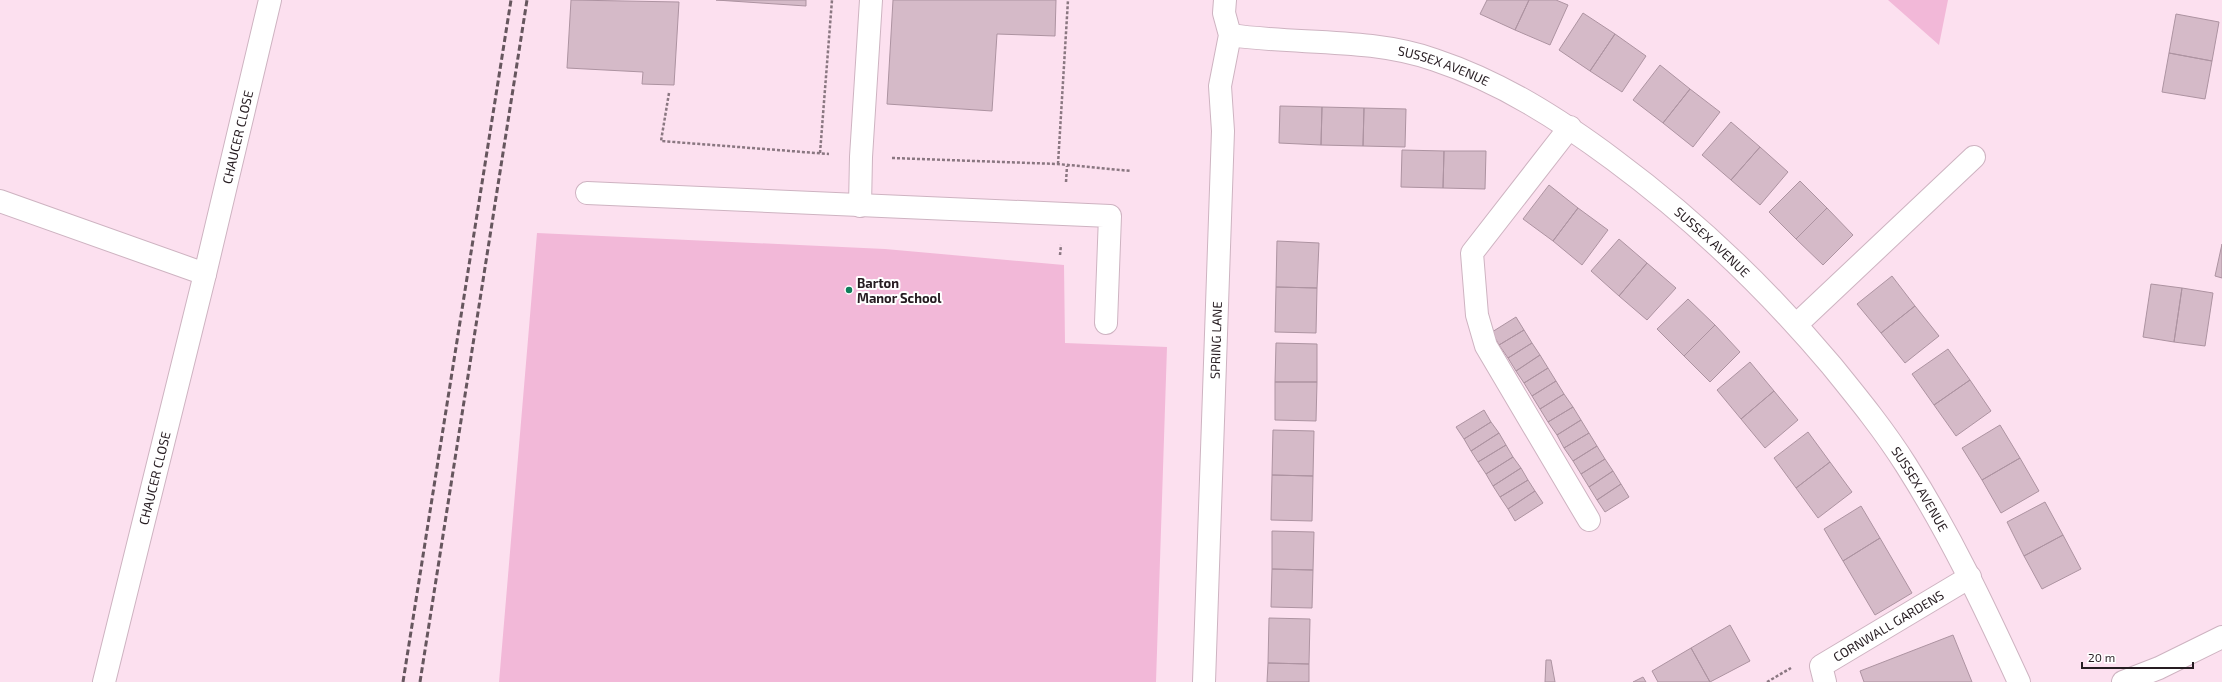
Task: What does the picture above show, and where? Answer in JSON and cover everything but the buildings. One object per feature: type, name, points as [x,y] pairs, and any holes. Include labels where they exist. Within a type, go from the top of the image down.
[{"type":"street","name":"CHAUCER CLOSE","points":[[104,682],[205,274],[270,0]]},
{"type":"street","points":[[860,206],[861,157],[871,0]]},
{"type":"street","name":"SPRING LANE","points":[[1204,682],[1223,131],[1220,86],[1230,35],[1224,12],[1225,0]]},
{"type":"street","name":"SUSSEX AVENUE","points":[[1230,35],[1261,40],[1386,48],[1433,59],[1486,80],[1570,127],[1642,181],[1695,224],[1735,261],[1796,324],[1852,391],[1906,464],[1970,577],[2019,682]]},
{"type":"street","points":[[1570,127],[1472,253],[1477,315],[1486,346],[1589,520]]},
{"type":"street","points":[[1796,324],[1974,157]]},
{"type":"street","points":[[587,194],[1110,216],[1106,323]]},
{"type":"street","points":[[0,201],[205,274]]},
{"type":"street","name":"CORNWALL GARDENS","points":[[1825,682],[1821,666],[1970,577]]},
{"type":"street","points":[[2123,682],[2159,668],[2222,637]]},
{"type":"path","points":[[820,154],[832,0]]},
{"type":"path","points":[[1058,164],[1068,0]]},
{"type":"shaded area","points":[[1888,0],[1948,0],[1939,45]]},
{"type":"shaded area","name":"Barton Manor School","points":[[537,233],[885,249],[1064,265],[1065,343],[1167,347],[1156,682],[499,682]]},
{"type":"railway","points":[[403,682],[511,0]]},
{"type":"railway","points":[[420,682],[527,0]]},
{"type":"place","name":"Barton Manor School","points":[[849,290]]}]
